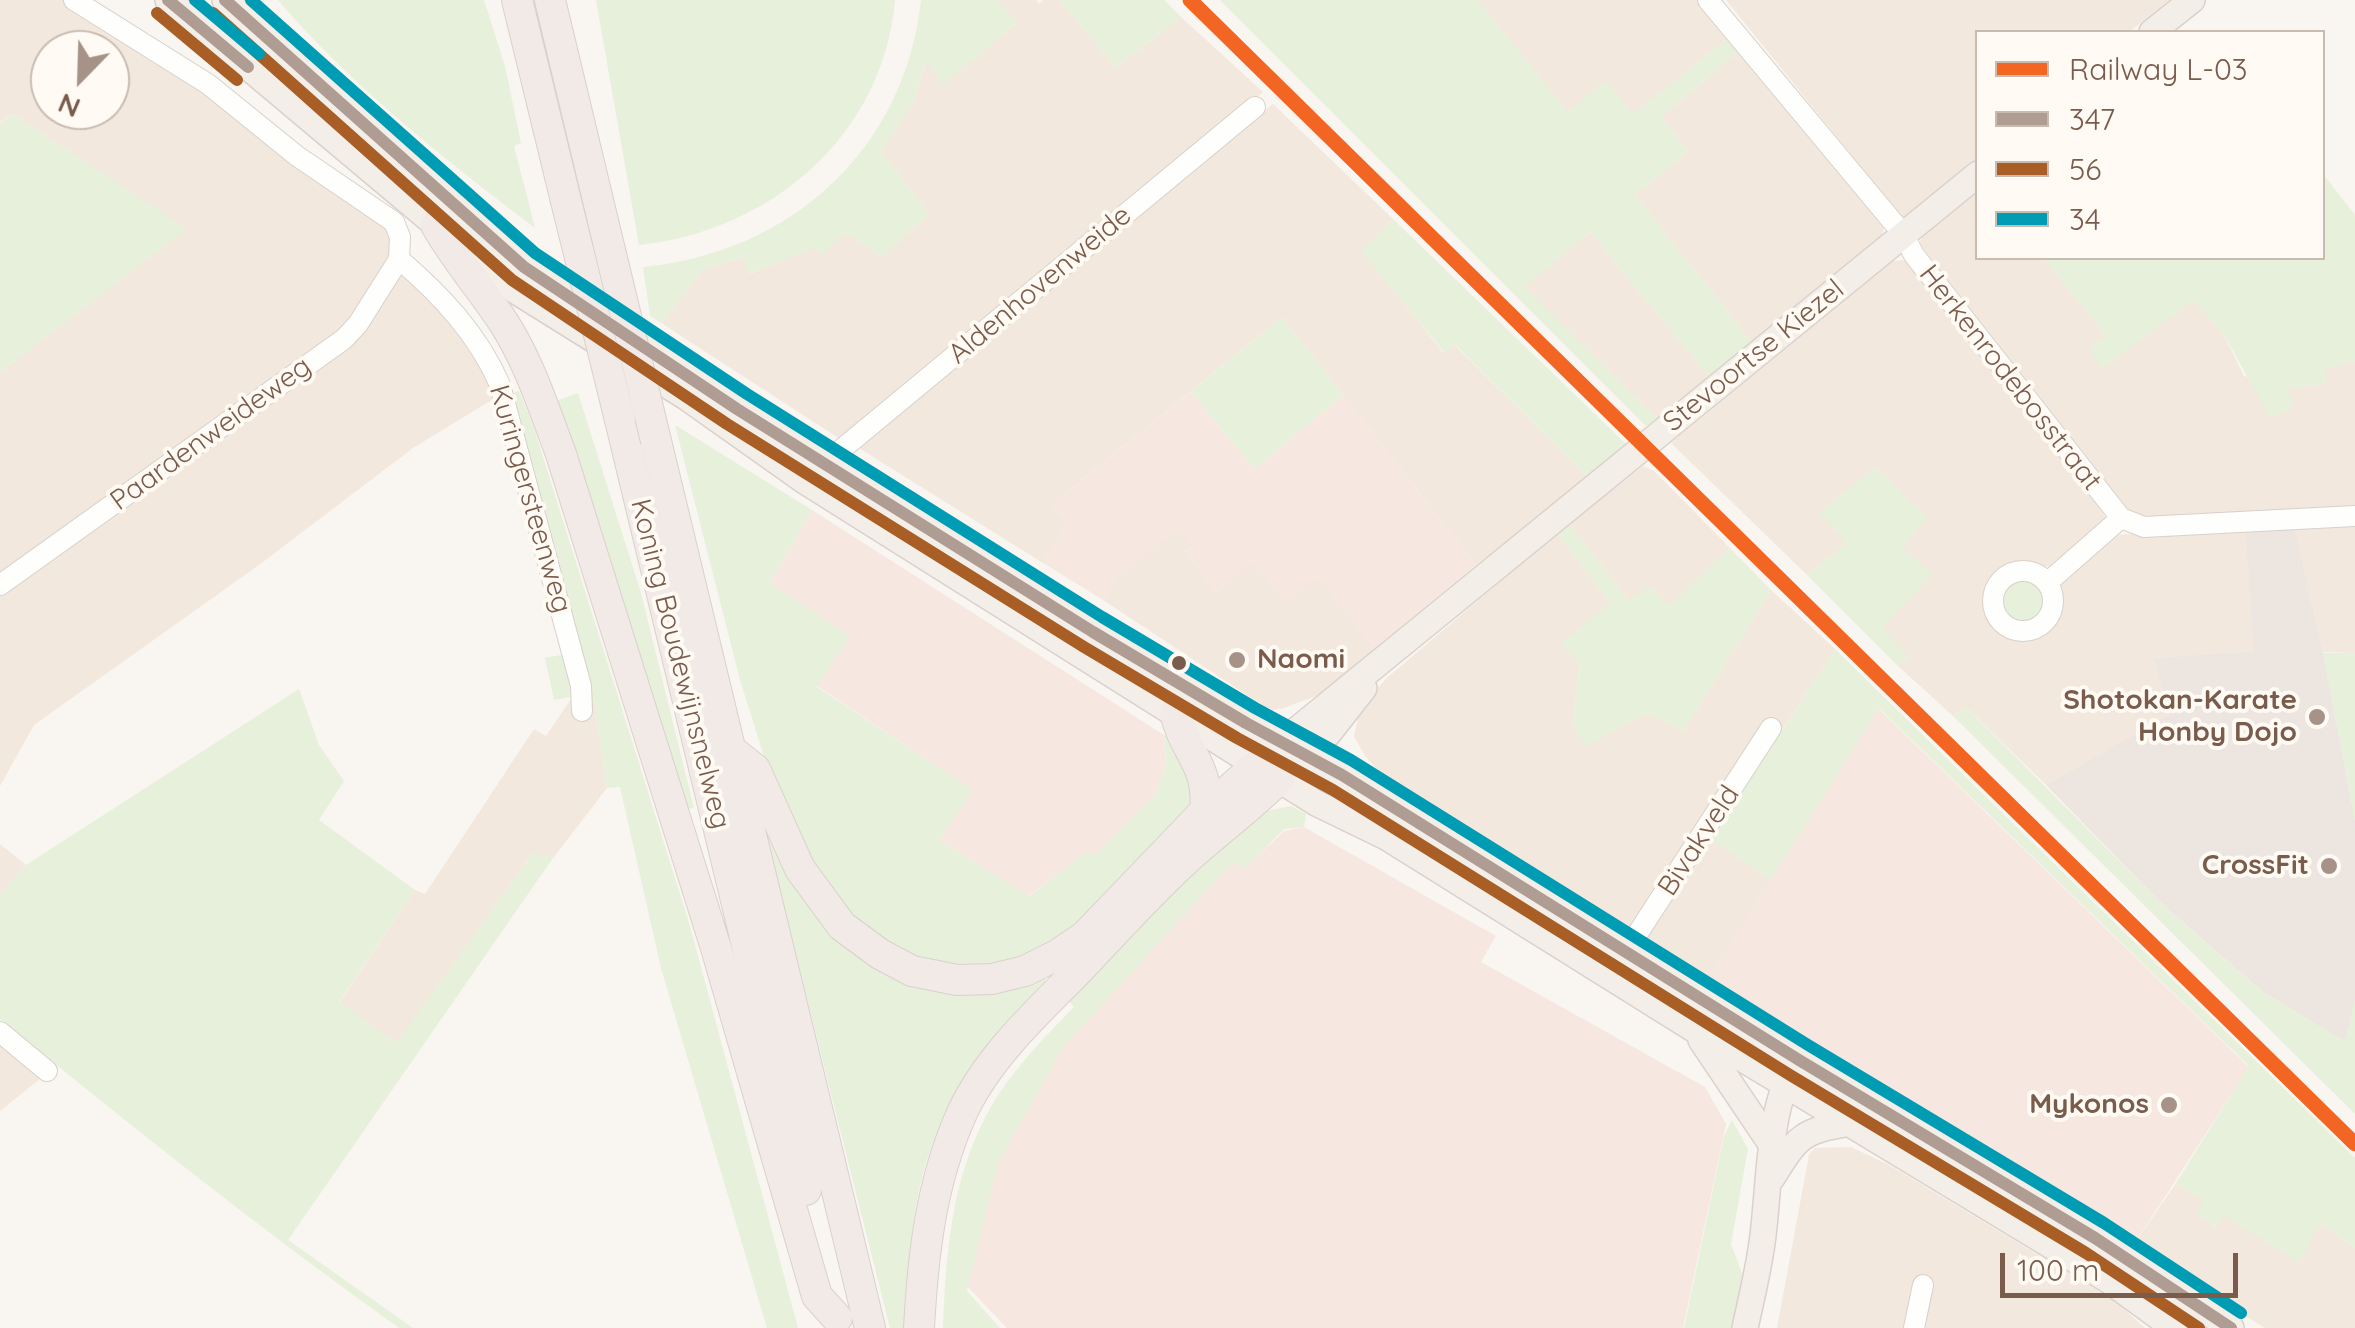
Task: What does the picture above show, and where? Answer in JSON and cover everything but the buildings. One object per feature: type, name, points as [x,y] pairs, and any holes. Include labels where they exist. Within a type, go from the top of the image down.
[{"type":"highway","points":[[497,0],[512,44],[534,69]]},
{"type":"highway","name":"Koning Boudewijnsnelweg","points":[[517,0],[838,1323]]},
{"type":"highway","name":"Koning Boudewijnsnelweg","points":[[550,0],[870,1328]]},
{"type":"highway","points":[[436,224],[456,262],[502,320],[534,382],[716,948],[817,1296],[838,1323]]},
{"type":"highway","points":[[1175,712],[1180,736],[1202,769],[1207,788],[1205,810]]},
{"type":"highway","points":[[732,750],[754,769],[800,869],[842,926],[880,954],[912,971],[958,980],[992,980],[1058,956],[1086,936],[1205,810],[1269,771]]},
{"type":"highway","points":[[919,1328],[922,1262],[943,1164],[963,1112],[988,1068],[1269,771]]},
{"type":"main road","points":[[168,0],[511,288],[686,396],[806,482],[1316,803],[1386,837],[1698,1032],[2108,1280],[2174,1328]]},
{"type":"main road","points":[[225,0],[524,267],[737,409],[1094,632],[1306,756],[2192,1300],[2231,1328]]},
{"type":"main road","points":[[2154,30],[2192,0]]},
{"type":"main road","name":"Stevoortse Kiezel","points":[[1269,771],[1280,742],[1975,176]]},
{"type":"main road","name":"Stevoortse Kiezel","points":[[1269,771],[1306,756],[1392,652]]},
{"type":"main road","points":[[1698,1032],[1703,1047],[1716,1060],[1773,1147]]},
{"type":"main road","points":[[1744,1328],[1762,1248],[1784,1084],[1799,1060]]},
{"type":"main road","points":[[1770,1182],[1795,1142],[1818,1128],[1850,1123]]},
{"type":"street","points":[[74,0],[208,84],[297,156],[394,222],[400,237],[399,259]]},
{"type":"street","name":"Herkenrodebosstraat","points":[[1708,0],[1904,234],[1914,255],[2122,518],[2144,526],[2355,516]]},
{"type":"street","name":"Aldenhovenweide","points":[[825,463],[1255,108]]},
{"type":"street","name":"Paardenweideweg","points":[[0,585],[344,339],[358,324],[399,259]]},
{"type":"street","name":"Kuringersteenweg","points":[[399,259],[435,290],[479,345],[500,385],[581,686],[582,712]]},
{"type":"street","name":"Herkenrodebosstraat","points":[[2047,584],[2122,518]]},
{"type":"street","name":"Bivakveld","points":[[1625,953],[1771,728]]},
{"type":"street","points":[[0,1032],[46,1071]]},
{"type":"street","points":[[1914,1328],[1923,1285]]},
{"type":"street","points":[[2174,1328],[2192,1300]]},
{"type":"shaded area","points":[[0,0],[67,0],[116,30],[30,30],[30,125],[13,114],[0,122]]},
{"type":"shaded area","points":[[996,0],[1036,0],[1039,4],[1043,0],[1059,0],[1116,67],[1181,17],[1263,92],[840,439],[661,323],[704,269],[744,257],[750,274],[846,232],[882,257],[929,213],[881,152],[914,101],[927,58],[943,84],[1018,22]]},
{"type":"shaded area","points":[[1477,0],[1699,0],[1730,36],[1634,115],[1568,112]]},
{"type":"shaded area","points":[[1726,0],[2169,0],[2132,30],[1975,30],[1975,161],[1904,220]]},
{"type":"shaded area","points":[[130,39],[163,59],[261,140],[387,223],[394,248],[347,327],[0,573],[0,372],[186,229],[37,130],[130,130]]},
{"type":"shaded area","points":[[1741,49],[1884,228],[1882,236],[1752,342],[1635,195],[1688,151],[1661,117]]},
{"type":"shaded area","points":[[1273,104],[1393,219],[1362,251],[1443,352],[1455,345],[1589,478],[1476,565],[1282,317],[1052,504],[1068,522],[1043,563],[854,445]]},
{"type":"shaded area","points":[[1975,194],[1975,260],[2046,260],[2106,336],[2194,300],[2224,335],[2244,376],[2286,388],[2326,384],[2323,368],[2355,362],[2355,508],[2135,521],[2122,512],[1919,243],[1926,231]]},
{"type":"shaded area","points":[[1590,232],[1710,378],[1657,419],[1524,287]]},
{"type":"shaded area","points":[[1905,260],[2105,517],[2103,524],[2053,566],[2021,566],[1996,579],[1989,594],[1988,611],[2004,632],[2024,637],[2042,631],[2056,615],[2062,582],[2117,535],[2245,527],[2255,651],[2155,658],[2172,714],[2046,785],[1965,706],[1953,716],[1898,666],[1908,656],[1881,629],[1932,573],[1901,548],[1927,518],[1876,467],[1820,513],[1847,543],[1807,575],[1671,443],[1892,261]]},
{"type":"shaded area","points":[[402,275],[417,281],[471,342],[495,398],[413,448],[259,565],[34,725],[0,786],[0,596],[346,347],[389,282]]},
{"type":"shaded area","points":[[1190,392],[1255,469],[1343,395],[1476,565],[1375,648],[1317,577],[1286,602],[1253,563],[1217,592],[1185,552],[1193,545],[1178,528],[1116,579],[1103,600],[1043,563],[1068,522],[1052,504]]},
{"type":"shaded area","points":[[1643,466],[1654,471],[1730,548],[1669,607],[1629,601],[1569,523]]},
{"type":"shaded area","points":[[812,510],[1164,735],[1166,764],[1156,794],[1092,858],[1088,852],[1028,896],[939,840],[972,790],[817,686],[770,583]]},
{"type":"shaded area","points":[[2355,522],[2355,653],[2323,652],[2294,525]]},
{"type":"shaded area","points":[[2294,525],[2355,821],[2355,1002],[2345,1042],[2263,992],[2160,902],[2046,785],[2171,714],[2154,658],[2254,651],[2245,527]]},
{"type":"shaded area","points":[[1178,527],[1193,545],[1185,552],[1217,592],[1253,562],[1317,576],[1375,648],[1329,691],[1284,708],[1265,707],[1103,600],[1116,579]]},
{"type":"shaded area","points":[[1557,533],[1610,603],[1580,663],[1573,725],[1649,713],[1683,731],[1771,590],[1835,649],[1711,839],[1771,880],[1709,979],[1381,774],[1354,736],[1361,706],[1388,677]]},
{"type":"shaded area","points":[[593,692],[607,788],[553,858],[532,854],[397,1044],[339,1003],[415,890],[425,894],[534,729],[546,736],[573,696]]},
{"type":"shaded area","points":[[1878,708],[2249,1067],[2133,1246],[1898,1102],[1709,979]]},
{"type":"shaded area","points":[[1304,827],[1496,936],[1481,962],[1705,1087],[1726,1124],[1683,1328],[1007,1328],[959,1278],[991,1160],[1057,1041],[1233,861],[1244,869],[1284,831]]},
{"type":"shaded area","points":[[0,844],[26,865],[0,895]]},
{"type":"shaded area","points":[[0,1044],[41,1078],[0,1111]]},
{"type":"shaded area","points":[[1851,1147],[1889,1165],[2115,1301],[2145,1328],[1777,1328],[1809,1155],[1815,1148]]},
{"type":"shaded area","points":[[2176,1183],[2205,1200],[2197,1215],[2216,1227],[2224,1214],[2299,1262],[2320,1223],[2355,1248],[2355,1328],[2265,1328],[2133,1246]]},
{"type":"green space","points":[[278,0],[484,0],[505,66],[521,143],[514,146],[535,228],[368,92]]},
{"type":"green space","points":[[596,0],[895,0],[886,49],[868,94],[844,134],[812,168],[775,197],[733,220],[687,236],[639,245]]},
{"type":"green space","points":[[921,0],[996,0],[1018,22],[943,85],[926,60],[914,101],[881,152],[929,213],[882,257],[846,232],[823,254],[812,248],[749,274],[744,257],[704,269],[661,323],[650,316],[643,267],[696,258],[746,240],[791,216],[831,185],[865,147],[891,103],[910,54]]},
{"type":"green space","points":[[1059,0],[1164,0],[1181,17],[1116,67]]},
{"type":"green space","points":[[1220,0],[1477,0],[1568,111],[1606,80],[1634,114],[1730,36],[1741,49],[1661,117],[1688,151],[1635,195],[1752,342],[1710,378],[1590,232],[1525,287],[1657,419],[1646,426]]},
{"type":"green space","points":[[13,114],[30,125],[30,130],[37,130],[187,229],[0,372],[0,123]]},
{"type":"green space","points":[[2325,177],[2355,215],[2355,362],[2324,368],[2326,384],[2287,388],[2295,406],[2271,419],[2224,335],[2194,300],[2102,369],[2088,349],[2106,336],[2046,260],[2325,260]]},
{"type":"green space","points":[[1393,219],[1627,445],[1589,478],[1456,345],[1444,352],[1361,251]]},
{"type":"green space","points":[[1282,317],[1343,395],[1255,469],[1190,392]]},
{"type":"green space","points":[[519,391],[690,926],[798,1328],[767,1328],[661,968],[620,787],[607,788],[593,693],[554,700],[545,658],[582,651],[579,638],[562,641],[495,398]]},
{"type":"green space","points":[[578,393],[641,593],[694,808],[680,811],[553,402]]},
{"type":"green space","points":[[675,425],[812,510],[770,583],[850,636],[817,687],[973,790],[939,840],[1029,896],[1088,851],[1093,857],[1156,794],[1166,764],[1164,735],[1175,741],[1199,799],[1121,889],[1051,944],[992,967],[958,969],[920,960],[853,923],[807,863],[772,782],[740,680]]},
{"type":"green space","points":[[1876,467],[1928,518],[1901,548],[1933,573],[1882,628],[1908,656],[1898,666],[1807,575],[1847,543],[1819,513]]},
{"type":"green space","points":[[1569,523],[1629,601],[1649,586],[1669,606],[1730,548],[1771,590],[1683,731],[1648,713],[1586,746],[1573,726],[1580,663],[1561,643],[1610,603],[1557,533]]},
{"type":"green space","points":[[2023,578],[2040,585],[2047,602],[2040,619],[2023,626],[2006,619],[1999,602],[2006,585]]},
{"type":"green space","points":[[1835,649],[2355,1158],[2355,1248],[2320,1223],[2299,1263],[2224,1215],[2217,1227],[2196,1215],[2204,1200],[2176,1183],[2249,1066],[1879,708],[1771,880],[1711,840]]},
{"type":"green space","points":[[2323,653],[2355,653],[2355,821]]},
{"type":"green space","points":[[299,689],[319,745],[344,781],[319,820],[415,890],[339,1002],[396,1043],[533,853],[553,858],[288,1240],[413,1328],[399,1328],[297,1253],[0,1019],[0,895],[26,865]]},
{"type":"green space","points":[[1965,706],[2160,902],[2263,992],[2344,1041],[2355,1002],[2355,1114],[1953,716]]},
{"type":"green space","points":[[1291,806],[1306,814],[1304,827],[1284,829],[1244,870],[1233,862],[1064,1046],[998,1163],[967,1291],[1000,1328],[943,1328],[952,1219],[958,1193],[974,1141],[1005,1086],[1074,1007],[1067,999],[1200,861],[1262,812]]},
{"type":"green space","points":[[763,824],[894,970],[1043,971],[1046,984],[965,1086],[929,1154],[914,1218],[905,1328],[890,1328]]},
{"type":"green space","points":[[1732,1120],[1748,1149],[1731,1244],[1744,1279],[1733,1328],[1684,1328],[1724,1136]]},
{"type":"rail line","name":"L-03","points":[[1190,0],[2355,1144]]},
{"type":"transit line","name":"347","points":[[168,0],[248,67]]},
{"type":"transit line","name":"34","points":[[195,0],[259,54]]},
{"type":"transit line","name":"347","points":[[225,0],[524,267],[737,409],[1093,632],[1342,775],[1799,1060],[2095,1238],[2231,1328]]},
{"type":"transit line","name":"34","points":[[251,0],[535,253],[747,394],[1102,617],[1351,760],[1808,1045],[2104,1223],[2241,1313]]},
{"type":"transit line","name":"56","points":[[157,13],[237,80]]},
{"type":"transit line","name":"56","points":[[213,13],[512,280],[727,424],[1084,647],[1333,790],[1790,1075],[2086,1253],[2199,1328]]},
{"type":"place","name":"Naomi","points":[[1237,660]]},
{"type":"place","name":"Shotokan-Karate Honby Dojo","points":[[2317,717]]},
{"type":"place","name":"CrossFit","points":[[2329,866]]},
{"type":"place","name":"Mykonos","points":[[2169,1105]]}]
